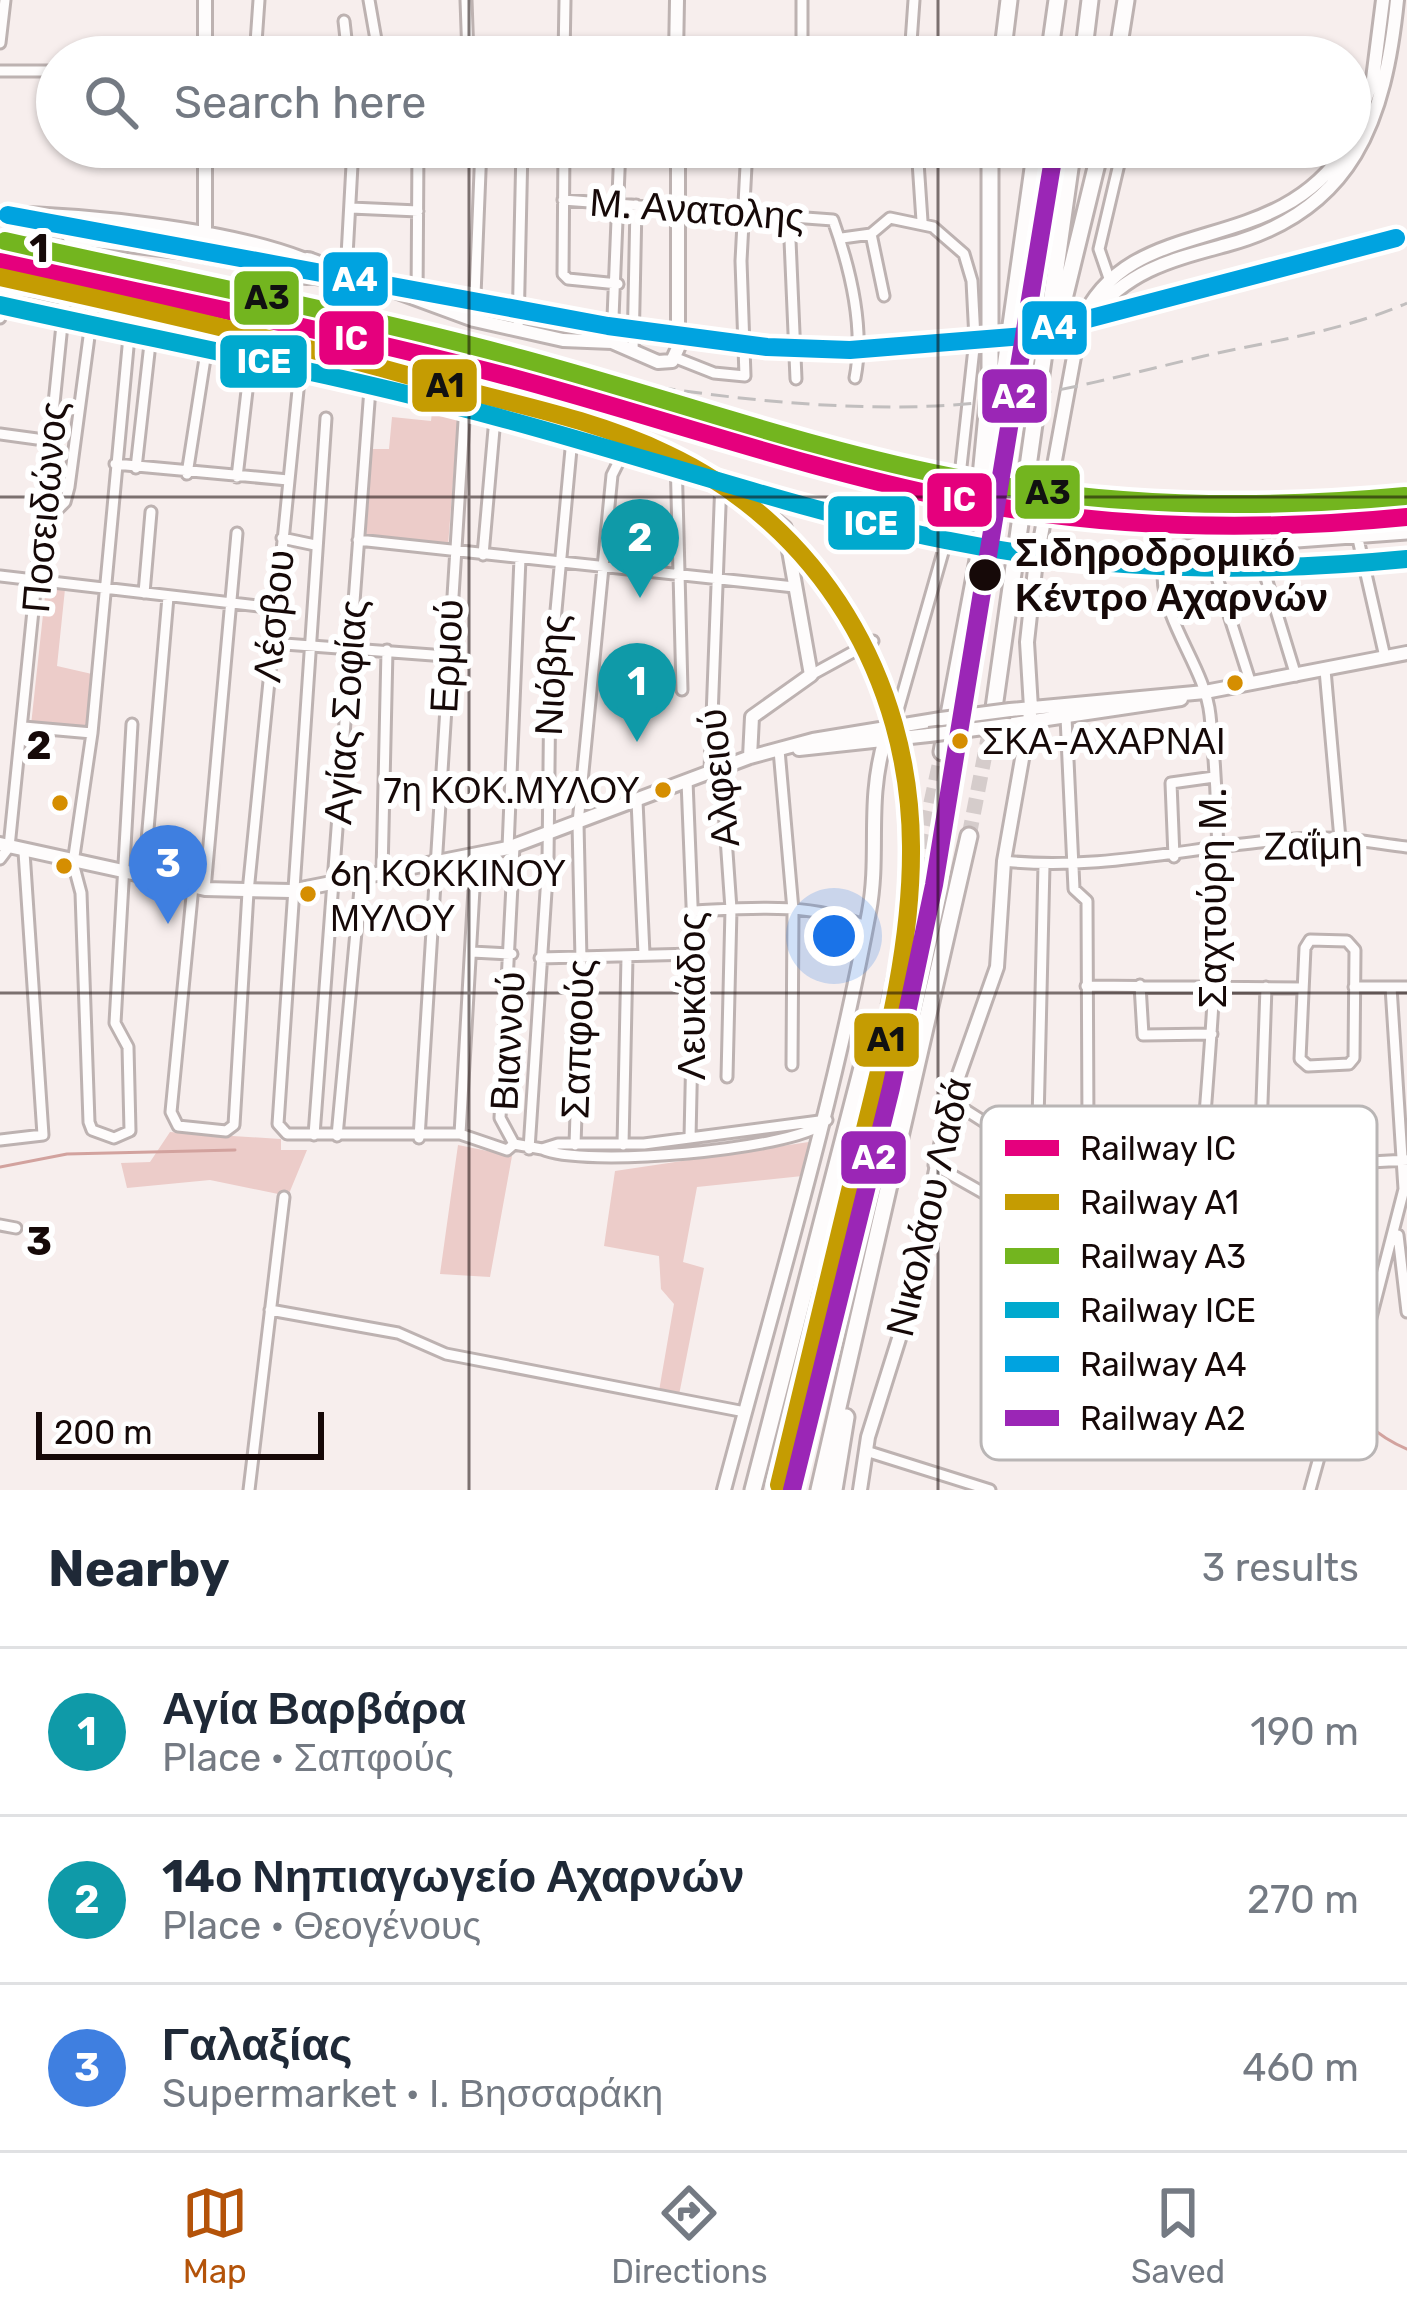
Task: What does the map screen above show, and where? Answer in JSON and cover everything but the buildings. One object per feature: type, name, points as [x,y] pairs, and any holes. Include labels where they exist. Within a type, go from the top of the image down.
[{"type":"highway","points":[[1052,36],[1057,0]]},
{"type":"highway","points":[[1086,36],[1090,0]]},
{"type":"highway","points":[[1004,36],[1008,2]]},
{"type":"highway","points":[[1121,36],[1127,6]]},
{"type":"highway","points":[[978,560],[979,473],[990,383],[990,168]]},
{"type":"highway","points":[[942,752],[978,560],[1033,168]]},
{"type":"highway","points":[[1004,714],[1070,168]]},
{"type":"highway","points":[[1045,365],[1064,314],[1096,168]]},
{"type":"highway","points":[[820,1490],[969,836]]},
{"type":"highway","points":[[753,1490],[857,1085],[882,1028],[780,1490]]},
{"type":"highway","points":[[835,1490],[852,1354]]},
{"type":"street","points":[[0,43],[4,0]]},
{"type":"street","points":[[205,0],[205,36]]},
{"type":"street","points":[[256,36],[259,0]]},
{"type":"street","points":[[369,0],[375,36]]},
{"type":"street","points":[[466,0],[467,36]]},
{"type":"street","points":[[564,36],[565,0]]},
{"type":"street","points":[[676,36],[677,0]]},
{"type":"street","points":[[802,0],[802,36]]},
{"type":"street","points":[[911,36],[914,0]]},
{"type":"street","name":"Νικολάου Λαδά","points":[[1371,84],[1383,0]]},
{"type":"street","name":"Νικολάου Λαδά","points":[[1371,122],[1381,104],[1397,0]]},
{"type":"street","points":[[344,21],[345,36]]},
{"type":"street","points":[[0,70],[36,71]]},
{"type":"street","points":[[205,168],[205,236]]},
{"type":"street","points":[[346,274],[352,168]]},
{"type":"street","points":[[418,168],[418,300]]},
{"type":"street","points":[[474,320],[480,168]]},
{"type":"street","points":[[518,330],[522,168]]},
{"type":"street","points":[[564,168],[562,274],[568,279],[618,284]]},
{"type":"street","points":[[611,343],[618,284],[620,168]]},
{"type":"street","points":[[676,358],[679,168]]},
{"type":"street","points":[[70,238],[346,274],[474,320],[611,343],[658,362],[676,358],[714,373],[745,376],[745,168]]},
{"type":"street","points":[[918,168],[922,221]]},
{"type":"street","points":[[1110,281],[1099,249],[1118,168]]},
{"type":"street","name":"Νικολάου Λαδά","points":[[860,1490],[866,1451],[908,1310],[950,1100],[994,983],[1004,861],[1029,715],[1027,642],[1035,569],[1084,316],[1110,281],[1154,251],[1272,215],[1312,188],[1328,168]]},
{"type":"street","name":"Νικολάου Λαδά","points":[[1074,356],[1089,319],[1130,278],[1158,263],[1276,227],[1345,168]]},
{"type":"street","name":"Μ. Ανατολης","points":[[563,200],[830,219],[842,238]]},
{"type":"street","points":[[633,352],[636,206]]},
{"type":"street","points":[[351,208],[418,211]]},
{"type":"street","points":[[0,213],[44,214],[205,236],[387,289]]},
{"type":"street","points":[[789,217],[796,379]]},
{"type":"street","points":[[724,1490],[827,1120],[866,926],[872,789],[885,740],[897,724],[957,503],[974,366],[974,300],[968,262],[951,239],[922,221],[884,220],[871,235],[842,238],[860,340],[855,378]]},
{"type":"street","points":[[871,235],[884,296]]},
{"type":"street","points":[[0,318],[2,288],[154,308],[303,340],[632,436],[721,480],[785,528],[811,675]]},
{"type":"street","name":"Ποσειδώνος","points":[[3,850],[24,727],[64,295]]},
{"type":"street","points":[[44,522],[65,502],[70,487],[94,299]]},
{"type":"street","points":[[132,304],[92,733],[73,863],[81,893],[89,1122],[92,1130],[114,1138],[130,1131],[128,1047],[115,1023],[132,724]]},
{"type":"street","points":[[136,467],[154,308]]},
{"type":"street","points":[[187,474],[211,320]]},
{"type":"street","points":[[237,477],[254,330]]},
{"type":"street","name":"Λέσβου","points":[[199,887],[171,1112],[178,1126],[226,1130],[234,1125],[248,892],[303,340]]},
{"type":"street","name":"Αγίας Σοφίας","points":[[314,1135],[372,362]]},
{"type":"street","name":"Ερμού","points":[[419,1138],[466,389]]},
{"type":"street","points":[[483,555],[497,395]]},
{"type":"street","name":"Νιόβης","points":[[530,1149],[548,861],[545,838],[558,562],[574,417]]},
{"type":"street","points":[[326,418],[278,1124],[287,1134],[419,1138],[460,1134],[507,1150],[514,1144]]},
{"type":"street","points":[[0,434],[37,439]]},
{"type":"street","name":"Σαπφούς","points":[[575,1145],[581,960],[578,824],[612,476],[632,436]]},
{"type":"street","points":[[676,457],[682,690]]},
{"type":"street","points":[[115,464],[289,480]]},
{"type":"street","name":"Αλφειού","points":[[721,480],[713,578],[710,770],[722,782],[730,909],[727,1076]]},
{"type":"street","points":[[144,592],[151,512]]},
{"type":"street","points":[[199,887],[233,607],[237,533]]},
{"type":"street","points":[[1251,684],[1205,540],[1256,545],[1407,534]]},
{"type":"street","points":[[282,538],[315,545]]},
{"type":"street","points":[[1358,538],[1385,657]]},
{"type":"street","points":[[358,540],[794,587]]},
{"type":"street","name":"Σαχτούρη Μ.","points":[[1205,540],[1181,547],[1162,581],[1205,692],[1214,777],[1218,851],[1215,986],[1206,1106]]},
{"type":"street","points":[[1256,545],[1296,676]]},
{"type":"street","name":"Βιαννού","points":[[520,558],[512,954],[500,1118],[514,1144],[542,1149]]},
{"type":"street","points":[[0,576],[233,607],[275,608]]},
{"type":"street","points":[[144,876],[168,597]]},
{"type":"street","points":[[750,757],[752,717],[811,675],[873,641]]},
{"type":"street","points":[[271,643],[446,656]]},
{"type":"street","points":[[382,874],[387,650]]},
{"type":"street","points":[[779,750],[885,740],[1004,714],[1066,718],[1407,653]]},
{"type":"street","points":[[1325,670],[1340,839]]},
{"type":"street","points":[[1029,715],[1205,692]]},
{"type":"street","points":[[1066,718],[1074,889],[1088,901],[1088,1106]]},
{"type":"street","points":[[3,850],[199,887],[291,891],[545,838],[750,757],[897,724],[928,728]]},
{"type":"street","points":[[24,727],[92,733]]},
{"type":"street","points":[[779,750],[793,910],[792,1065]]},
{"type":"street","points":[[1174,857],[1171,783],[1214,777]]},
{"type":"street","name":"Λευκάδος","points":[[687,782],[694,954],[690,1138]]},
{"type":"street","points":[[637,801],[644,955]]},
{"type":"street","name":"Ζαΐμη","points":[[1004,861],[1044,865],[1174,857],[1340,839],[1407,848]]},
{"type":"street","points":[[0,1140],[43,1135],[24,852]]},
{"type":"street","points":[[460,1134],[476,854]]},
{"type":"street","points":[[1038,1106],[1044,865]]},
{"type":"street","points":[[337,1136],[361,878]]},
{"type":"street","points":[[693,911],[793,910],[847,918],[866,926]]},
{"type":"street","points":[[1310,940],[1353,944],[1354,987],[1353,1061],[1308,1066],[1300,1059],[1310,940]]},
{"type":"street","points":[[472,952],[512,954]]},
{"type":"street","points":[[540,958],[694,954]]},
{"type":"street","points":[[623,1145],[627,957]]},
{"type":"street","points":[[1140,985],[1143,1035],[1212,1034]]},
{"type":"street","points":[[1086,986],[1303,988]]},
{"type":"street","points":[[1262,1106],[1266,987]]},
{"type":"street","points":[[1354,987],[1407,987]]},
{"type":"street","points":[[1377,1290],[1404,1189],[1391,987]]},
{"type":"street","points":[[950,1100],[981,1120]]},
{"type":"street","points":[[542,1149],[557,1156],[623,1159],[795,1137],[827,1120]]},
{"type":"street","points":[[542,1149],[623,1145],[827,1120]]},
{"type":"street","points":[[795,1137],[811,1148],[815,1162]]},
{"type":"street","points":[[934,1165],[981,1191]]},
{"type":"street","points":[[249,1490],[284,1197]]},
{"type":"street","points":[[1397,1223],[1407,1312]]},
{"type":"street","points":[[0,1225],[16,1228]]},
{"type":"street","points":[[270,1310],[398,1333],[446,1354],[745,1412]]},
{"type":"street","points":[[866,1451],[990,1490]]},
{"type":"street","points":[[1310,1490],[1318,1460]]},
{"type":"shaded area","points":[[435,384],[460,391],[448,546],[366,537],[372,449],[389,449],[392,417],[431,421]]},
{"type":"shaded area","points":[[46,587],[65,589],[57,666],[92,674],[87,731],[31,725]]},
{"type":"shaded area","points":[[170,1132],[281,1139],[281,1150],[307,1150],[288,1196],[210,1180],[127,1188],[121,1163],[150,1162]]},
{"type":"shaded area","points":[[822,1140],[812,1175],[697,1187],[683,1262],[704,1268],[679,1395],[659,1391],[674,1304],[661,1289],[659,1256],[604,1246],[615,1171]]},
{"type":"shaded area","points":[[458,1145],[512,1156],[490,1277],[440,1274]]},
{"type":"waterway","points":[[0,1167],[67,1154],[235,1150]]},
{"type":"waterway","points":[[1377,1432],[1407,1449]]},
{"type":"tunnel","points":[[0,264],[38,245],[70,238]]},
{"type":"tunnel","points":[[969,836],[994,708]]},
{"type":"tunnel","points":[[882,1028],[942,752]]},
{"type":"railway","points":[[287,312],[526,364],[693,392],[857,406],[936,406],[1071,387],[1333,328],[1407,303]]},
{"type":"rail line","name":"A2","points":[[792,1490],[891,1088],[934,885],[1052,168]]},
{"type":"rail line","name":"A4","points":[[8,215],[608,326],[767,347],[850,350],[1023,336],[1396,238]]},
{"type":"rail line","name":"A3","points":[[5,241],[446,339],[848,453],[963,479],[1073,495],[1183,503],[1405,496]]},
{"type":"rail line","name":"IC","points":[[0,262],[443,360],[841,472],[954,499],[1066,517],[1180,525],[1293,525],[1407,517]]},
{"type":"rail line","name":"A1","points":[[0,277],[316,351],[546,411],[638,441],[721,485],[770,522],[846,614],[874,668],[894,724],[907,784],[910,884],[888,1034],[779,1485]]},
{"type":"rail line","name":"ICE","points":[[0,305],[435,401],[832,513],[945,540],[1060,558],[1175,567],[1291,567],[1407,559]]},
{"type":"place","name":"Σιδηροδρομικό Κέντρο Αχαρνών","points":[[985,575]]},
{"type":"place","name":"14ο Νηπιαγωγείο Αχαρνών","points":[[640,598]]},
{"type":"place","name":"ΣΚΑ-ΑΧΑΡΝΑΙ","points":[[960,741]]},
{"type":"place","name":"Αγία Βαρβάρα","points":[[637,742]]},
{"type":"place","name":"7η ΚΟΚ.ΜΥΛΟΥ","points":[[663,790]]},
{"type":"place","name":"6η ΚΟΚΚΙΝΟΥ ΜΥΛΟΥ","points":[[308,894]]},
{"type":"place","name":"Γαλαξίας","points":[[168,924]]}]
